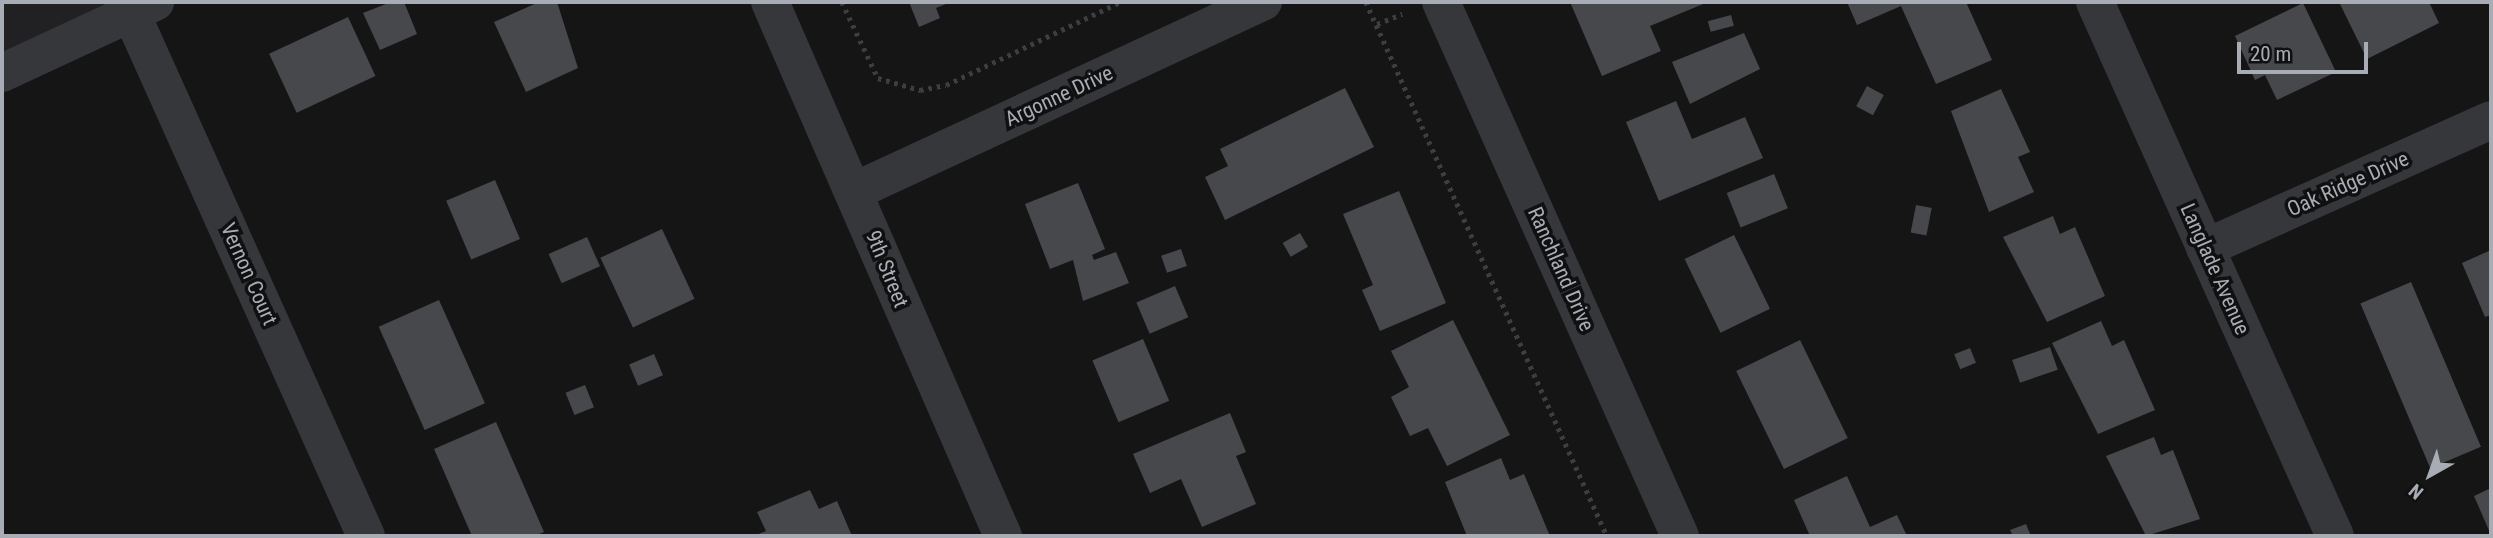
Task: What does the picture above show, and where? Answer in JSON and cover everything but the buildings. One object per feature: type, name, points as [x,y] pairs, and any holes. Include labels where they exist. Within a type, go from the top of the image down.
[{"type":"street","name":"9th Street","points":[[770,2],[855,191],[1003,536]]},
{"type":"street","name":"Argonne Drive","points":[[855,191],[1263,2]]},
{"type":"street","name":"Ranchland Drive","points":[[1441,2],[1680,536]]},
{"type":"street","name":"Langlade Avenue","points":[[2095,2],[2334,536]]},
{"type":"street","points":[[2,73],[143,7]]},
{"type":"street","name":"Vernon Court","points":[[143,7],[366,536]]},
{"type":"street","name":"Oak Ridge Drive","points":[[2205,248],[2491,120]]},
{"type":"path","points":[[842,2],[878,78],[919,90],[946,85],[1121,2]]},
{"type":"path","points":[[1366,2],[1607,536]]},
{"type":"shaded area","points":[[2,2],[155,2],[2,73]]}]
